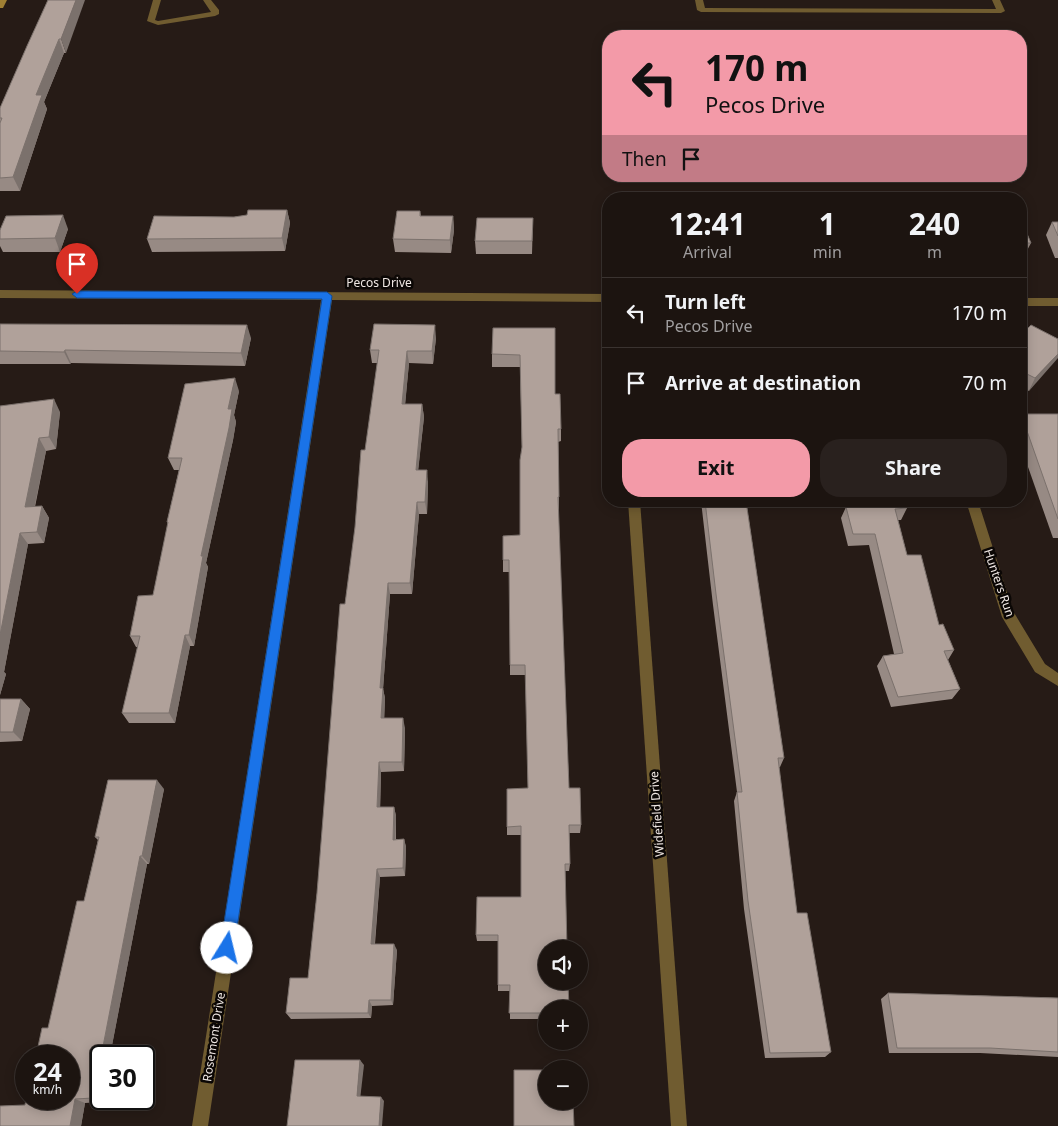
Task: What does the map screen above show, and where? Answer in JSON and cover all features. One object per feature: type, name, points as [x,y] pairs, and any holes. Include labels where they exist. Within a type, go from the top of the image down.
[{"type":"main road","points":[[0,6],[3,0]]},
{"type":"street","points":[[699,0],[701,10],[1001,11],[996,0]]},
{"type":"street","name":"Pecos Drive","points":[[0,294],[602,298]]},
{"type":"street","name":"Rosemont Drive","points":[[200,1126],[327,296]]},
{"type":"street","points":[[1027,302],[1058,302]]},
{"type":"street","name":"Widefield Drive","points":[[634,507],[679,1126]]},
{"type":"street","name":"Hunters Run","points":[[974,507],[1006,613],[1040,668],[1058,680]]},
{"type":"lane","points":[[157,0],[151,21],[158,23],[215,14],[215,10],[207,0]]},
{"type":"building","points":[[48,0],[76,0],[36,95],[42,95],[13,177],[0,178],[0,123],[2,118],[0,118],[0,108]]},
{"type":"building","points":[[248,210],[287,210],[282,238],[147,239],[154,216],[234,217],[247,215]]},
{"type":"building","points":[[397,211],[420,211],[420,216],[453,216],[450,240],[393,239]]},
{"type":"building","points":[[63,215],[55,238],[0,239],[0,230],[6,216]]},
{"type":"building","points":[[477,218],[533,218],[532,241],[475,241]]},
{"type":"building","points":[[1052,222],[1058,222],[1058,236]]},
{"type":"building","points":[[1027,234],[1031,243],[1027,243]]},
{"type":"building","points":[[0,324],[247,325],[241,353],[65,350],[64,352],[0,351]]},
{"type":"building","points":[[374,324],[435,325],[432,351],[407,351],[402,404],[422,404],[416,470],[427,470],[425,502],[417,502],[410,583],[388,583],[380,688],[383,688],[381,718],[403,718],[402,762],[379,762],[377,807],[394,807],[393,840],[404,839],[403,868],[377,869],[371,944],[394,944],[391,1000],[369,1000],[368,1013],[286,1013],[290,978],[308,978],[317,893],[340,604],[345,604],[355,527],[361,450],[365,450],[379,350],[370,350]]},
{"type":"building","points":[[1031,325],[1058,339],[1058,354],[1035,378],[1027,374],[1027,329]]},
{"type":"building","points":[[493,328],[555,328],[555,394],[560,394],[561,429],[558,429],[558,497],[569,788],[580,788],[581,825],[569,825],[570,864],[565,864],[567,940],[538,940],[538,990],[568,990],[569,1000],[538,1000],[538,1013],[509,1013],[510,985],[498,985],[498,935],[476,935],[477,897],[521,897],[521,826],[507,827],[507,789],[528,788],[525,665],[510,665],[509,560],[503,560],[503,536],[520,535],[520,460],[522,447],[520,355],[492,354]]},
{"type":"building","points":[[235,378],[228,409],[232,409],[229,428],[201,556],[203,556],[189,635],[185,635],[169,713],[122,713],[140,636],[130,636],[138,596],[153,595],[182,458],[168,458],[185,384]]},
{"type":"building","points":[[54,399],[49,437],[39,438],[25,507],[42,506],[37,532],[20,533],[0,635],[0,406]]},
{"type":"building","points":[[1027,414],[1058,414],[1058,519],[1027,431]]},
{"type":"building","points":[[706,507],[747,507],[784,758],[778,758],[797,913],[807,913],[831,1052],[770,1053],[748,901],[737,792],[742,792]]},
{"type":"building","points":[[846,507],[907,507],[895,509],[907,555],[921,555],[939,625],[943,624],[954,650],[944,651],[960,689],[898,697],[883,656],[903,653],[875,534],[853,534]]},
{"type":"building","points":[[0,699],[21,699],[13,732],[0,732]]},
{"type":"building","points":[[108,780],[157,780],[142,856],[140,856],[103,1045],[90,1045],[90,1098],[80,1099],[80,1045],[38,1045],[42,1028],[48,1028],[77,901],[84,901],[99,837],[95,837]]},
{"type":"building","points":[[888,993],[1058,998],[1058,1052],[990,1048],[897,1048]]},
{"type":"building","points":[[295,1060],[360,1060],[357,1096],[381,1097],[379,1126],[287,1126]]},
{"type":"building","points":[[514,1070],[538,1070],[538,1110],[573,1110],[574,1126],[514,1126]]},
{"type":"building","points":[[15,1105],[15,1110],[73,1110],[70,1126],[0,1126],[0,1106]]},
{"type":"route","points":[[77,294],[327,296],[227,948]]}]
